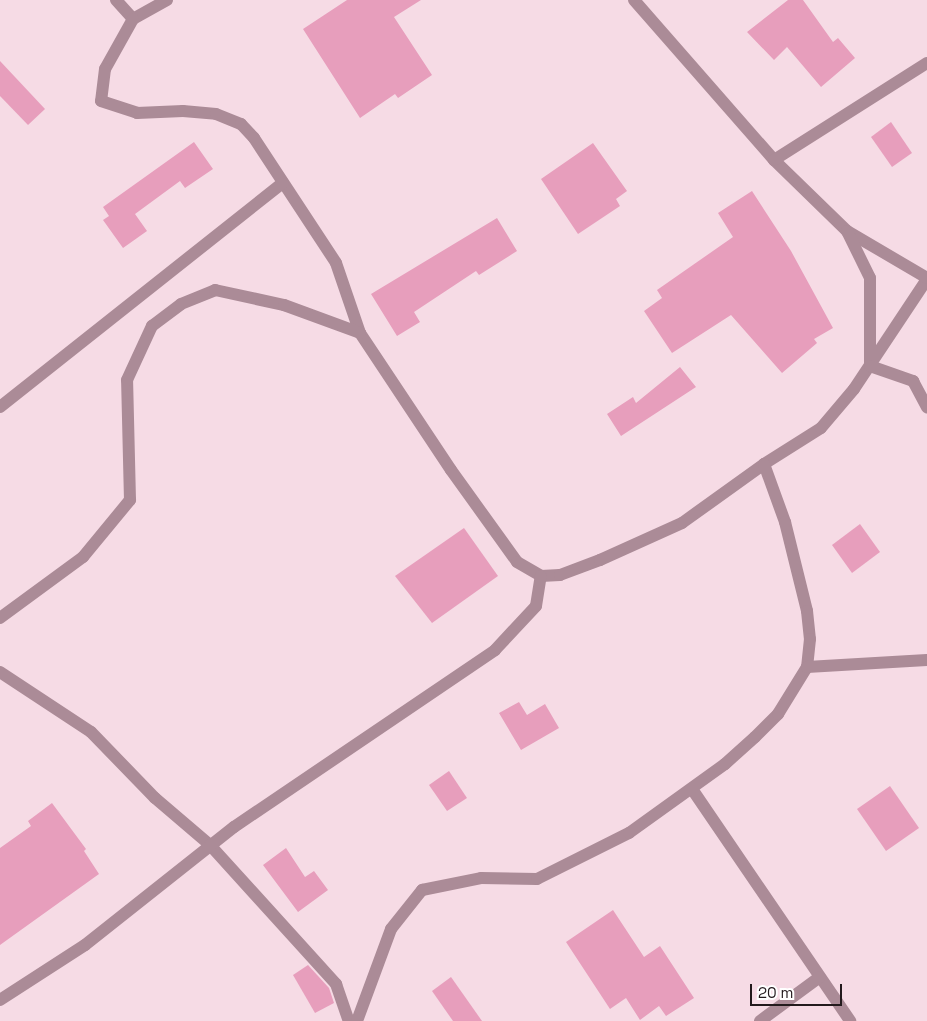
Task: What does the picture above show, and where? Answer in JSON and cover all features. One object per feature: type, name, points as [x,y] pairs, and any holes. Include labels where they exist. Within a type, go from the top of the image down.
[{"type":"street","points":[[116,0],[133,18]]},
{"type":"street","points":[[167,0],[133,18],[105,69],[101,101],[137,113],[199,112],[216,114],[241,124],[336,263],[360,333],[517,562],[541,576],[560,575],[646,542],[682,523],[764,464],[821,428],[870,366],[927,278],[847,231],[774,160],[634,0]]},
{"type":"street","points":[[774,160],[927,63]]},
{"type":"street","points":[[0,407],[283,183]]},
{"type":"street","points":[[847,231],[870,278],[870,366]]},
{"type":"street","points":[[0,618],[83,557],[130,500],[127,380],[152,326],[181,304],[215,290],[284,305],[360,333]]},
{"type":"street","points":[[870,366],[913,381],[927,407]]},
{"type":"street","points":[[357,1021],[391,929],[422,890],[481,878],[537,879],[629,833],[725,764],[778,714],[807,667],[810,639],[806,611],[785,522],[764,464]]},
{"type":"street","points":[[0,1000],[85,945],[210,845],[495,650],[536,606],[541,576]]},
{"type":"street","points":[[807,667],[927,660]]},
{"type":"street","points":[[0,672],[91,732],[155,798],[210,845],[336,984],[348,1021]]},
{"type":"street","points":[[692,789],[850,1021]]},
{"type":"street","points":[[760,1021],[820,977]]},
{"type":"building","points":[[347,0],[421,0],[394,17],[432,75],[398,98],[395,94],[360,118],[303,29]]},
{"type":"building","points":[[788,0],[803,0],[833,42],[838,38],[855,58],[821,87],[787,47],[774,60],[747,32]]},
{"type":"building","points":[[0,61],[45,109],[28,125],[0,96]]},
{"type":"building","points":[[891,122],[912,153],[892,167],[871,137]]},
{"type":"building","points":[[194,142],[213,169],[185,188],[180,181],[135,214],[147,231],[123,248],[103,220],[109,216],[103,207]]},
{"type":"building","points":[[593,143],[627,191],[616,199],[620,206],[578,234],[541,179]]},
{"type":"building","points":[[752,191],[791,251],[833,328],[814,339],[817,343],[782,373],[731,315],[672,353],[644,311],[662,298],[657,290],[733,237],[718,213]]},
{"type":"building","points":[[497,218],[517,251],[479,275],[476,271],[414,312],[420,322],[397,336],[371,294]]},
{"type":"building","points":[[680,367],[696,387],[621,436],[607,414],[633,397],[636,403]]},
{"type":"building","points":[[860,524],[880,552],[852,573],[832,545]]},
{"type":"building","points":[[464,528],[498,576],[432,623],[395,576]]},
{"type":"building","points":[[519,702],[527,715],[545,704],[559,728],[521,750],[499,713]]},
{"type":"building","points":[[449,771],[467,798],[447,811],[429,785]]},
{"type":"building","points":[[890,786],[919,828],[886,851],[857,809]]},
{"type":"building","points":[[52,803],[86,849],[84,851],[99,874],[0,945],[0,848],[31,826],[28,821]]},
{"type":"building","points":[[286,848],[305,877],[314,871],[328,890],[298,912],[263,865]]},
{"type":"building","points":[[613,910],[644,957],[660,946],[694,998],[666,1016],[659,1006],[640,1020],[626,998],[610,1009],[566,942]]},
{"type":"building","points":[[308,965],[329,988],[334,1003],[315,1013],[293,975]]},
{"type":"building","points":[[451,977],[482,1021],[453,1021],[432,991]]}]
